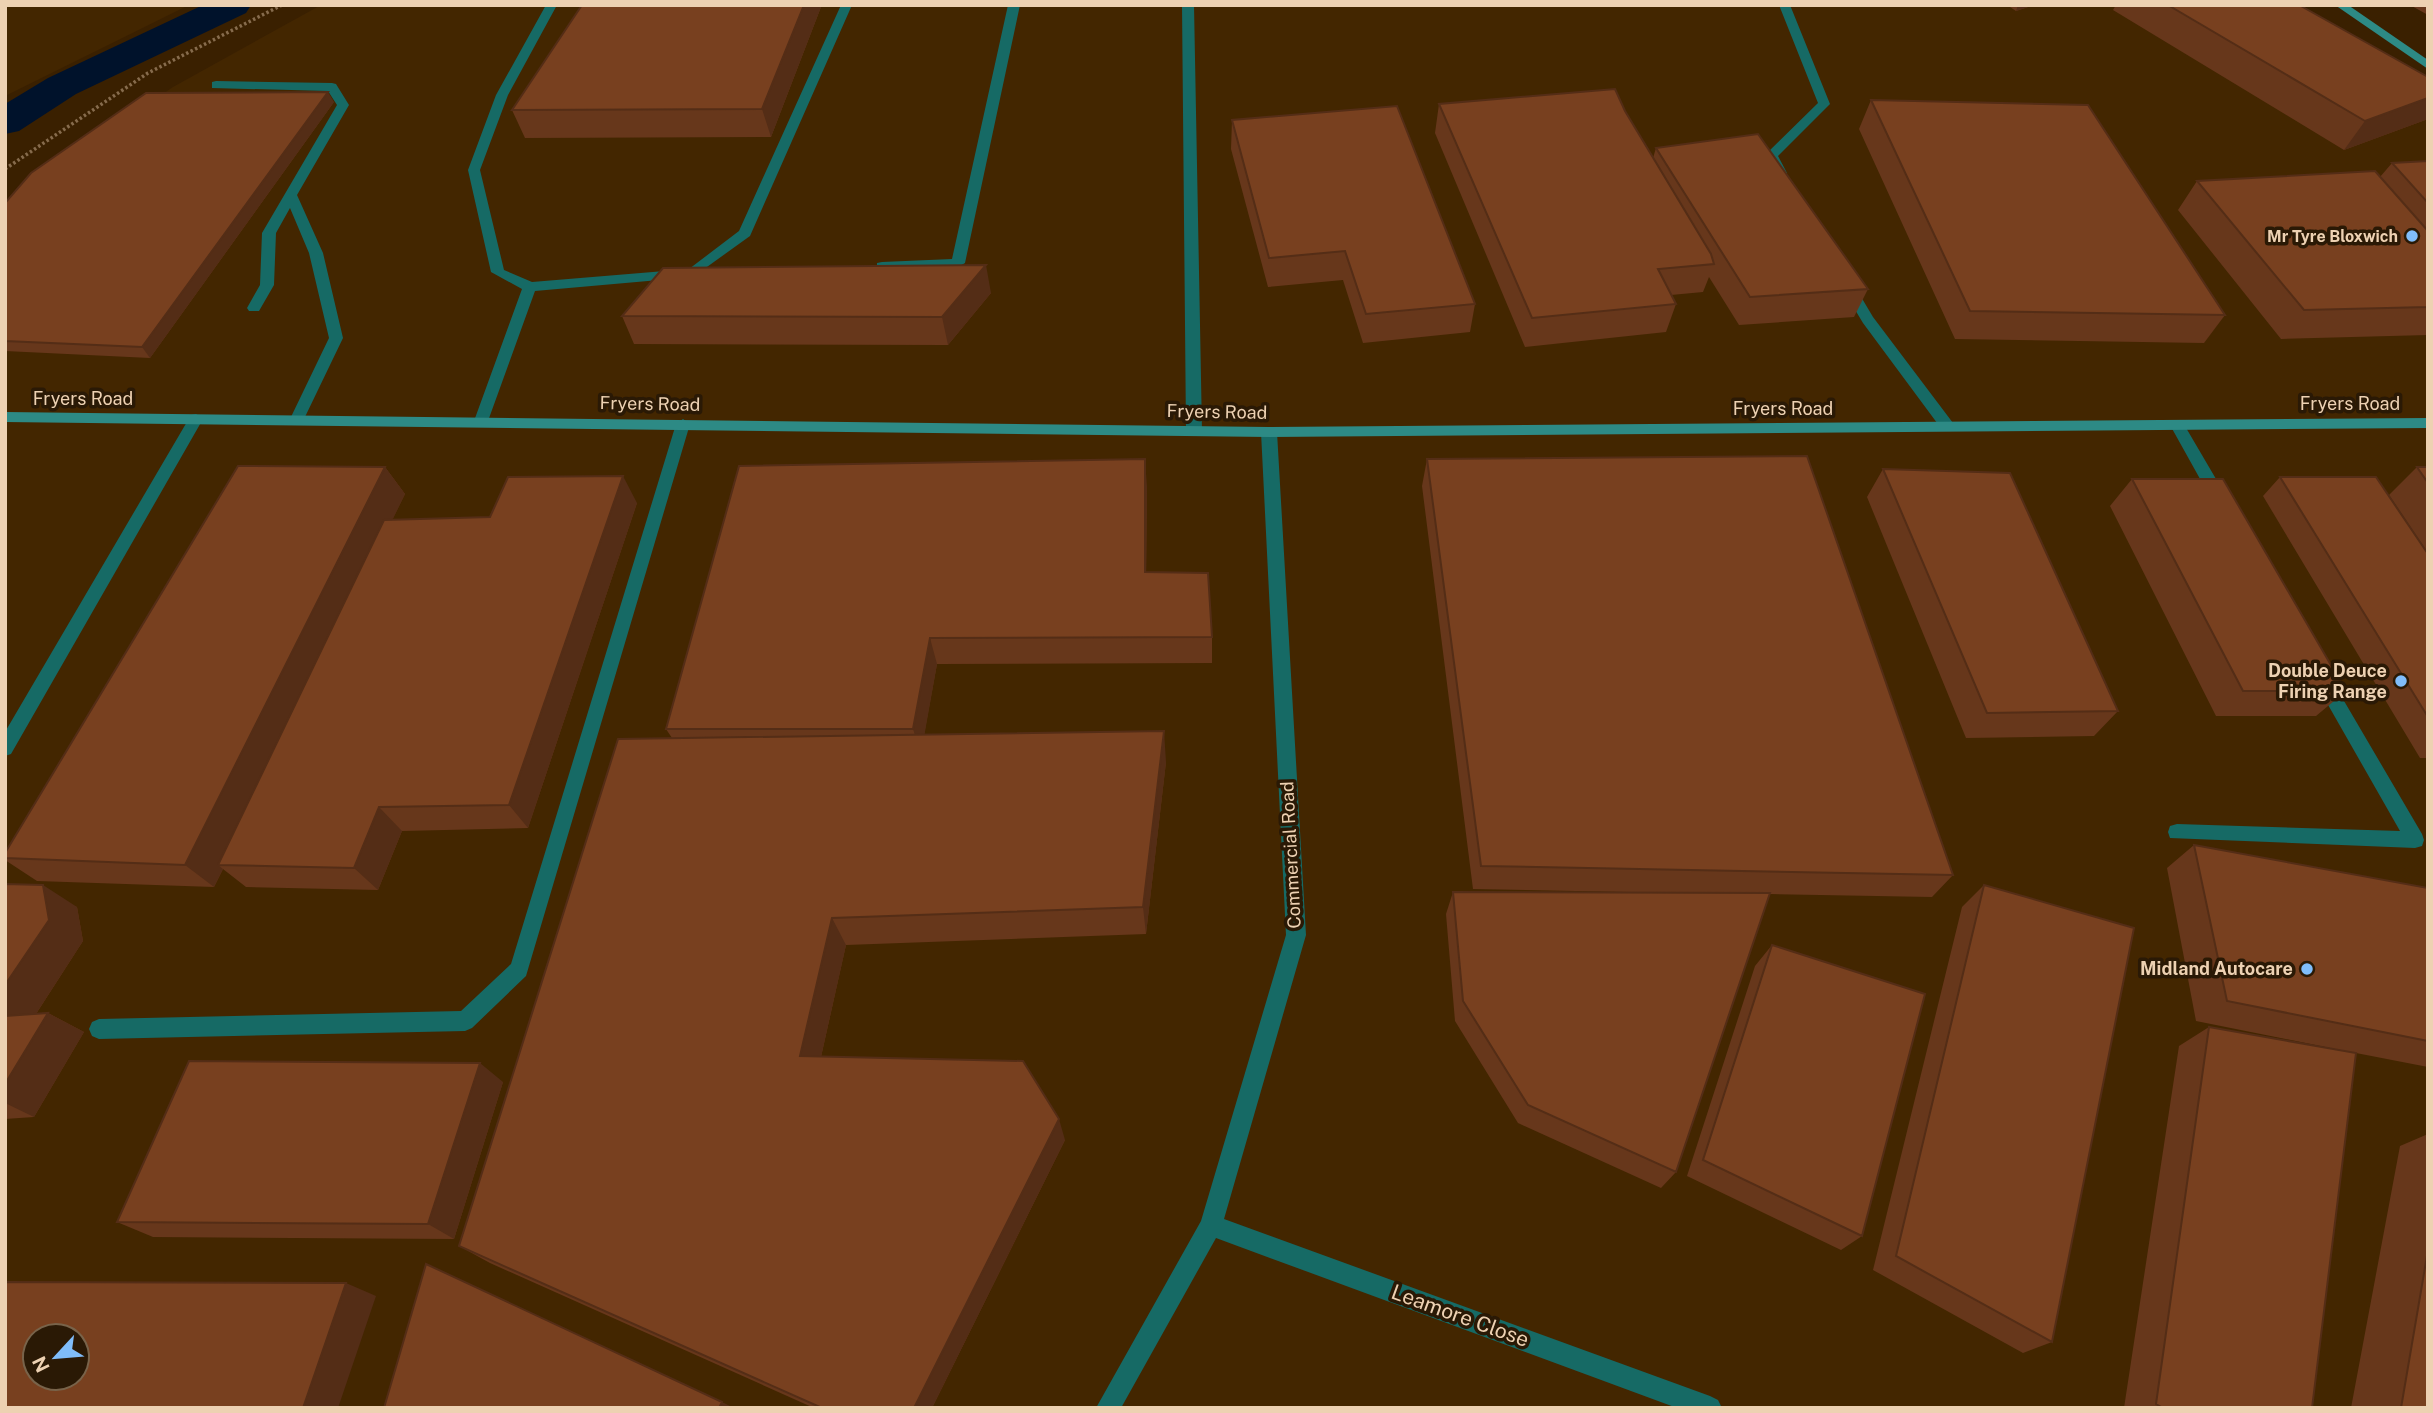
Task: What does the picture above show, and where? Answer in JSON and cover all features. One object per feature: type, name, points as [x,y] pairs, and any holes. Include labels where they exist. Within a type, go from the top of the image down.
[{"type":"street","points":[[2340,5],[2428,66]]},
{"type":"street","name":"Fryers Road","points":[[5,417],[1269,432],[2428,423]]},
{"type":"lane","points":[[552,5],[502,95],[474,170],[498,272],[530,287],[721,272]]},
{"type":"lane","points":[[693,274],[745,233],[848,5]]},
{"type":"lane","points":[[874,267],[958,263],[1014,5]]},
{"type":"lane","points":[[1188,5],[1194,431]]},
{"type":"lane","points":[[1784,5],[1824,104],[1771,155],[1792,191]]},
{"type":"lane","points":[[216,85],[332,87],[343,105],[340,115],[269,233],[267,285],[254,308]]},
{"type":"lane","points":[[291,195],[316,253],[336,338],[297,419]]},
{"type":"lane","points":[[1840,273],[1868,320],[1948,427]]},
{"type":"lane","points":[[481,421],[530,287]]},
{"type":"lane","points":[[5,749],[196,419]]},
{"type":"lane","points":[[99,1030],[465,1021],[519,969],[682,424]]},
{"type":"lane","points":[[2177,425],[2231,520]]},
{"type":"lane","name":"Commercial Road","points":[[1108,1408],[1210,1225],[1296,935],[1269,432]]},
{"type":"lane","points":[[2177,832],[2415,840],[2313,662]]},
{"type":"lane","name":"Leamore Close","points":[[1210,1225],[1710,1408]]},
{"type":"path","points":[[5,169],[148,73],[282,5]]},
{"type":"shaded area","points":[[5,5],[189,5],[5,96]]},
{"type":"shaded area","points":[[321,5],[2290,5],[2428,103],[2428,1408],[5,1408],[5,202],[173,87]]},
{"type":"building","points":[[582,5],[804,5],[762,109],[512,110]]},
{"type":"building","points":[[2168,5],[2299,5],[2428,77],[2428,98],[2365,121]]},
{"type":"building","points":[[1615,89],[1625,111],[1711,254],[1714,264],[1658,269],[1676,304],[1532,318],[1439,104]]},
{"type":"building","points":[[328,92],[142,347],[5,341],[5,203],[31,173],[146,93]]},
{"type":"building","points":[[1871,100],[2088,105],[2225,315],[1970,311]]},
{"type":"building","points":[[1397,106],[1475,304],[1366,314],[1345,251],[1269,258],[1232,120]]},
{"type":"building","points":[[1758,134],[1868,289],[1750,297],[1656,148]]},
{"type":"building","points":[[2428,161],[2428,203],[2392,163]]},
{"type":"building","points":[[2375,171],[2428,231],[2428,307],[2304,310],[2197,181]]},
{"type":"building","points":[[986,265],[942,317],[622,316],[663,268]]},
{"type":"building","points":[[1807,456],[1953,875],[1481,866],[1427,459]]},
{"type":"building","points":[[1145,459],[1145,572],[1208,573],[1212,637],[930,638],[913,729],[666,729],[739,466]]},
{"type":"building","points":[[238,466],[385,467],[185,865],[5,858],[5,853]]},
{"type":"building","points":[[2417,467],[2428,467],[2428,483]]},
{"type":"building","points":[[1883,469],[2010,473],[2118,711],[1987,713]]},
{"type":"building","points":[[623,476],[509,805],[379,807],[354,868],[218,865],[384,520],[490,517],[508,477]]},
{"type":"building","points":[[2280,477],[2376,477],[2428,554],[2428,717]]},
{"type":"building","points":[[2132,479],[2223,479],[2346,691],[2243,691]]},
{"type":"building","points":[[1164,731],[1143,907],[832,918],[800,1056],[1023,1061],[1059,1119],[914,1408],[822,1408],[459,1246],[618,739]]},
{"type":"building","name":"Midland Autocare","points":[[2194,845],[2428,888],[2428,1041],[2227,1001]]},
{"type":"building","points":[[5,884],[43,885],[49,920],[5,985]]},
{"type":"building","points":[[1984,885],[2134,928],[2052,1342],[1896,1256]]},
{"type":"building","points":[[1453,892],[1770,893],[1676,1172],[1528,1105],[1463,1001]]},
{"type":"building","points":[[1772,945],[1925,994],[1862,1236],[1703,1160]]},
{"type":"building","points":[[48,1013],[5,1084],[5,1016]]},
{"type":"building","points":[[2209,1027],[2356,1053],[2312,1408],[2163,1408],[2156,1404]]},
{"type":"building","points":[[189,1061],[480,1063],[428,1224],[117,1222]]},
{"type":"building","points":[[2428,1250],[2428,1408],[2401,1408]]},
{"type":"building","points":[[426,1264],[722,1402],[719,1408],[384,1408]]},
{"type":"building","points":[[5,1282],[346,1283],[303,1408],[5,1408]]},
{"type":"waterway","points":[[5,122],[62,86],[233,5]]},
{"type":"place","name":"Mr Tyre Bloxwich","points":[[2412,236]]},
{"type":"place","name":"Double Deuce Firing Range","points":[[2401,681]]},
{"type":"place","name":"Midland Autocare","points":[[2307,969]]}]
